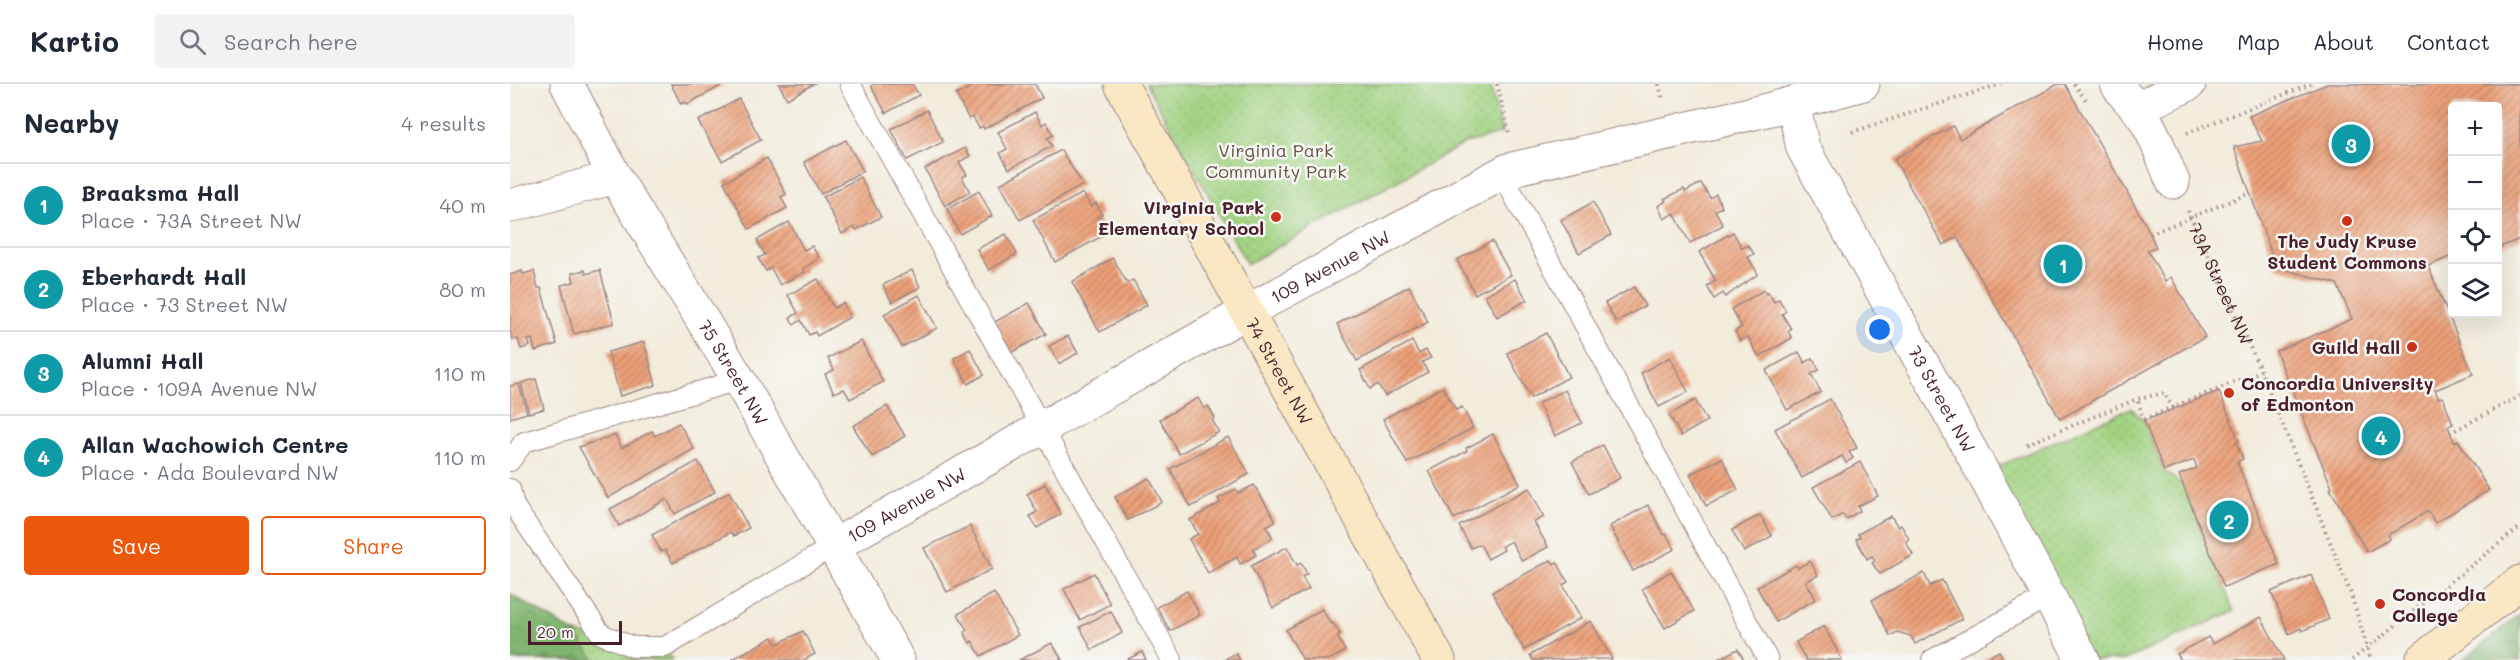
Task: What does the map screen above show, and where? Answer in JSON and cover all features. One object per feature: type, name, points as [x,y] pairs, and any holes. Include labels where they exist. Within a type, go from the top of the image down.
[{"type":"street","name":"75 Street NW","points":[[567,84],[615,177],[739,380],[835,545],[898,660]]},
{"type":"street","name":"74 Street NW","points":[[1121,84],[1439,660]]},
{"type":"street","name":"109 Avenue NW","points":[[835,545],[1248,311],[1508,170],[1793,103],[1863,84]]},
{"type":"street","points":[[2173,182],[2148,123],[2128,96],[2189,84]]},
{"type":"street","name":"73 Street NW","points":[[1793,103],[1803,148],[2083,660]]},
{"type":"street","points":[[510,206],[615,177]]},
{"type":"street","points":[[2422,660],[2520,582]]},
{"type":"lane","points":[[850,84],[1172,660]]},
{"type":"lane","points":[[1502,174],[1768,660]]},
{"type":"lane","points":[[510,461],[524,442],[739,380]]},
{"type":"lane","points":[[510,489],[514,506],[601,634],[633,647],[665,647],[835,545]]},
{"type":"lane","points":[[1932,660],[2049,596]]},
{"type":"path","points":[[1497,84],[1509,134]]},
{"type":"path","points":[[1852,132],[2001,84]]},
{"type":"path","points":[[2237,113],[2311,84]]},
{"type":"path","name":"73A Street NW","points":[[2173,182],[2261,371],[2351,594],[2371,660]]},
{"type":"path","points":[[2150,234],[2250,193]]},
{"type":"path","points":[[2137,399],[2144,419],[2261,371]]},
{"type":"path","points":[[2027,444],[2137,399],[2164,393],[2173,408]]},
{"type":"path","points":[[2451,433],[2520,396]]},
{"type":"path","points":[[2352,660],[2520,527]]},
{"type":"green space","name":"Virginia Park Community Park","points":[[1146,84],[1490,84],[1502,133],[1466,143],[1247,264]]},
{"type":"green space","points":[[2131,408],[2144,421],[2164,471],[2183,485],[2234,611],[2125,660],[2083,660],[1983,473]]},
{"type":"green space","points":[[510,594],[575,633],[595,660],[510,660]]},
{"type":"green space","points":[[2520,614],[2520,660],[2463,660]]},
{"type":"green space","points":[[510,617],[633,647],[665,647],[672,660],[510,660]]},
{"type":"building","points":[[671,84],[725,84],[687,104],[685,102],[681,104]]},
{"type":"building","points":[[779,84],[814,84],[787,99]]},
{"type":"building","points":[[874,84],[912,84],[919,95],[886,113],[871,86]]},
{"type":"building","points":[[977,84],[1035,84],[1042,98],[984,129],[983,126],[979,128],[973,117],[969,119],[956,95]]},
{"type":"building","name":"Concordia University of Edmonton","points":[[2058,84],[2065,84],[2146,225],[2156,247],[2147,250],[2165,281],[2171,277],[2205,337],[2060,419],[1957,237],[1943,245],[1894,159],[1953,126],[1960,139]]},
{"type":"building","name":"Concordia University of Edmonton","points":[[2327,84],[2520,84],[2520,239],[2502,246],[2502,102],[2448,102],[2448,258],[2428,266],[2473,374],[2435,390],[2438,398],[2443,397],[2453,424],[2448,426],[2454,442],[2458,440],[2489,490],[2435,523],[2428,511],[2388,535],[2390,539],[2367,552],[2330,489],[2332,488],[2276,351],[2352,319],[2337,284],[2276,267],[2234,147],[2262,141],[2249,116]]},
{"type":"building","points":[[739,99],[761,140],[722,161],[698,121]]},
{"type":"building","points":[[927,110],[943,142],[907,160],[891,129]]},
{"type":"building","points":[[1035,112],[1042,125],[1046,122],[1053,135],[1047,138],[1052,146],[1009,169],[1000,153],[1007,149],[998,132]]},
{"type":"building","points":[[846,140],[863,171],[821,194],[804,162]]},
{"type":"building","points":[[965,148],[970,156],[959,162],[967,175],[962,177],[970,192],[945,206],[925,169]]},
{"type":"building","points":[[1061,150],[1083,185],[1020,220],[1000,184]]},
{"type":"building","points":[[767,158],[786,194],[781,197],[787,208],[749,229],[724,182]]},
{"type":"building","points":[[860,177],[881,217],[856,230],[854,227],[842,234],[823,197]]},
{"type":"building","points":[[1701,183],[1710,198],[1716,194],[1722,207],[1715,210],[1723,225],[1690,243],[1674,213],[1664,219],[1658,206],[1666,201],[1664,199],[1684,189],[1685,192]]},
{"type":"building","points":[[979,191],[992,216],[960,234],[947,209]]},
{"type":"building","points":[[1083,193],[1091,207],[1096,203],[1102,214],[1097,217],[1106,234],[1055,262],[1033,220]]},
{"type":"building","points":[[1593,202],[1611,235],[1579,253],[1561,220]]},
{"type":"building","points":[[789,222],[804,250],[812,246],[819,258],[803,269],[805,272],[780,285],[771,268],[766,271],[758,258],[765,255],[757,240]]},
{"type":"building","points":[[1733,232],[1742,248],[1748,245],[1754,254],[1748,257],[1758,274],[1725,297],[1723,293],[1714,299],[1707,286],[1716,281],[1699,252]]},
{"type":"building","points":[[1006,234],[1017,254],[989,270],[977,249]]},
{"type":"building","points":[[1492,241],[1511,275],[1475,294],[1457,260]]},
{"type":"building","points":[[1113,258],[1127,283],[1133,280],[1147,305],[1100,332],[1072,282]]},
{"type":"building","points":[[585,270],[586,274],[600,270],[614,323],[574,334],[561,285],[574,282],[572,273]]},
{"type":"building","points":[[912,270],[920,287],[892,302],[883,285]]},
{"type":"building","points":[[522,271],[523,274],[534,271],[557,344],[535,351],[532,339],[528,340],[530,346],[521,349],[518,339],[513,340],[510,331],[510,275]]},
{"type":"building","points":[[818,279],[834,308],[843,303],[850,317],[817,336],[815,332],[809,335],[801,320],[794,325],[790,318],[798,313],[788,295]]},
{"type":"building","points":[[1515,279],[1527,300],[1497,317],[1485,295]]},
{"type":"building","points":[[1409,286],[1428,322],[1357,361],[1337,324]]},
{"type":"building","points":[[1634,287],[1645,306],[1616,322],[1605,303]]},
{"type":"building","points":[[1764,290],[1774,302],[1779,299],[1786,311],[1782,314],[1791,329],[1788,331],[1792,338],[1759,357],[1748,337],[1740,341],[1735,331],[1742,327],[1731,309]]},
{"type":"building","points":[[919,295],[937,328],[902,347],[884,314]]},
{"type":"building","points":[[1029,303],[1046,334],[1010,353],[993,323]]},
{"type":"building","points":[[1546,333],[1569,377],[1531,398],[1507,353]]},
{"type":"building","points":[[1068,336],[1078,353],[1059,364],[1049,346]]},
{"type":"building","points":[[861,341],[883,382],[850,399],[844,389],[834,393],[825,374],[834,370],[828,358]]},
{"type":"building","points":[[1412,341],[1419,354],[1426,350],[1431,358],[1422,362],[1428,372],[1385,396],[1378,384],[1370,389],[1360,370]]},
{"type":"building","points":[[644,342],[656,385],[620,396],[608,352]]},
{"type":"building","points":[[970,349],[984,375],[968,384],[954,358]]},
{"type":"building","points":[[1799,352],[1805,363],[1813,358],[1819,370],[1811,374],[1821,392],[1787,410],[1766,370]]},
{"type":"building","points":[[1670,357],[1688,392],[1659,407],[1641,373]]},
{"type":"building","points":[[536,379],[544,409],[529,413],[521,383]]},
{"type":"building","points":[[519,384],[527,413],[510,418],[510,386]]},
{"type":"building","points":[[1443,387],[1456,410],[1462,407],[1473,428],[1407,463],[1383,419]]},
{"type":"building","points":[[1565,390],[1582,423],[1555,436],[1538,403]]},
{"type":"building","name":"Concordia University of Edmonton","points":[[2219,391],[2239,441],[2236,442],[2243,459],[2237,462],[2279,564],[2224,587],[2179,475],[2197,468],[2194,460],[2164,471],[2144,421]]},
{"type":"building","points":[[1198,398],[1204,409],[1208,406],[1219,432],[1179,454],[1160,419]]},
{"type":"building","points":[[1830,399],[1857,448],[1849,452],[1853,458],[1846,463],[1842,456],[1802,478],[1775,429]]},
{"type":"building","points":[[1695,400],[1707,421],[1681,436],[1669,415]]},
{"type":"building","points":[[887,406],[905,436],[872,457],[853,426]]},
{"type":"building","points":[[679,423],[694,449],[608,498],[579,447],[615,435],[622,448],[652,431],[655,436]]},
{"type":"building","points":[[1493,434],[1520,484],[1454,519],[1429,471]]},
{"type":"building","points":[[1228,437],[1249,474],[1191,507],[1170,469]]},
{"type":"building","points":[[1603,445],[1620,478],[1589,494],[1572,462]]},
{"type":"building","points":[[1722,458],[1738,490],[1706,506],[1690,474]]},
{"type":"building","points":[[698,461],[715,492],[675,514],[667,499],[619,526],[610,509]]},
{"type":"building","points":[[1860,462],[1878,496],[1858,506],[1860,511],[1846,519],[1843,514],[1832,520],[1813,487]]},
{"type":"building","points":[[1149,478],[1162,502],[1128,520],[1115,497]]},
{"type":"building","points":[[1045,484],[1061,514],[1037,528],[1030,516],[1037,512],[1027,494]]},
{"type":"building","points":[[1254,485],[1276,521],[1266,526],[1273,538],[1253,549],[1256,555],[1240,564],[1237,557],[1208,573],[1189,539],[1198,534],[1190,520],[1220,503],[1218,499],[1236,489],[1238,493]]},
{"type":"building","points":[[1529,488],[1544,517],[1534,522],[1548,547],[1522,561],[1511,541],[1502,546],[1504,550],[1488,559],[1480,544],[1471,548],[1459,526]]},
{"type":"building","points":[[729,492],[749,528],[734,536],[731,532],[673,563],[665,550],[661,552],[652,535]]},
{"type":"building","points":[[1648,505],[1664,535],[1666,534],[1675,549],[1633,571],[1610,526]]},
{"type":"building","points":[[1760,515],[1772,536],[1744,552],[1732,530]]},
{"type":"building","points":[[1891,516],[1898,527],[1901,525],[1909,539],[1906,542],[1913,555],[1880,574],[1872,563],[1875,561],[1872,556],[1867,559],[1856,539],[1860,537],[1858,534]]},
{"type":"building","points":[[970,526],[992,569],[947,592],[924,548]]},
{"type":"building","points":[[1287,547],[1297,565],[1301,563],[1307,574],[1302,577],[1309,589],[1273,608],[1251,566]]},
{"type":"building","points":[[1551,560],[1554,564],[1557,562],[1568,582],[1563,585],[1581,618],[1524,650],[1492,592]]},
{"type":"building","points":[[1810,561],[1818,575],[1806,582],[1816,599],[1776,622],[1757,587],[1796,565],[1798,568]]},
{"type":"building","points":[[1671,571],[1694,611],[1665,628],[1642,589]]},
{"type":"building","points":[[1094,573],[1110,604],[1080,620],[1064,589]]},
{"type":"building","points":[[1924,573],[1930,586],[1942,580],[1962,619],[1915,644],[1911,636],[1897,632],[1890,636],[1872,600]]},
{"type":"building","points":[[2311,575],[2329,619],[2289,634],[2271,592]]},
{"type":"building","points":[[1187,591],[1200,615],[1170,631],[1157,607]]},
{"type":"building","points":[[994,593],[1018,635],[981,656],[972,641],[970,643],[964,632],[967,630],[958,614]]},
{"type":"building","points":[[1322,609],[1340,634],[1337,636],[1345,651],[1329,660],[1303,660],[1286,630]]},
{"type":"building","points":[[1111,611],[1122,633],[1092,650],[1080,627]]},
{"type":"building","points":[[2261,617],[2284,660],[2181,660],[2177,654],[2208,637],[2213,644]]},
{"type":"building","points":[[1591,621],[1612,659],[1533,660],[1530,655]]},
{"type":"building","points":[[1824,626],[1842,660],[1806,660],[1796,642]]},
{"type":"building","points":[[803,631],[815,654],[804,660],[731,660],[773,637],[777,644]]},
{"type":"building","points":[[1052,643],[1062,660],[1019,660]]},
{"type":"building","points":[[1738,649],[1744,660],[1716,660]]},
{"type":"building","points":[[1999,651],[2004,660],[1983,660]]},
{"type":"building","points":[[1142,652],[1146,660],[1126,660]]},
{"type":"building","points":[[1236,653],[1240,660],[1224,660]]},
{"type":"place","name":"Alumni Hall","points":[[2351,144]]},
{"type":"place","name":"Virginia Park Elementary School","points":[[1276,217]]},
{"type":"place","name":"The Judy Kruse Student Commons","points":[[2347,221]]},
{"type":"place","name":"Braaksma Hall","points":[[2063,264]]},
{"type":"place","name":"Guild Hall","points":[[2412,347]]},
{"type":"place","name":"Concordia University of Edmonton","points":[[2229,393]]},
{"type":"place","name":"Allan Wachowich Centre","points":[[2381,436]]},
{"type":"place","name":"Eberhardt Hall","points":[[2229,520]]},
{"type":"place","name":"Concordia College","points":[[2380,604]]}]
